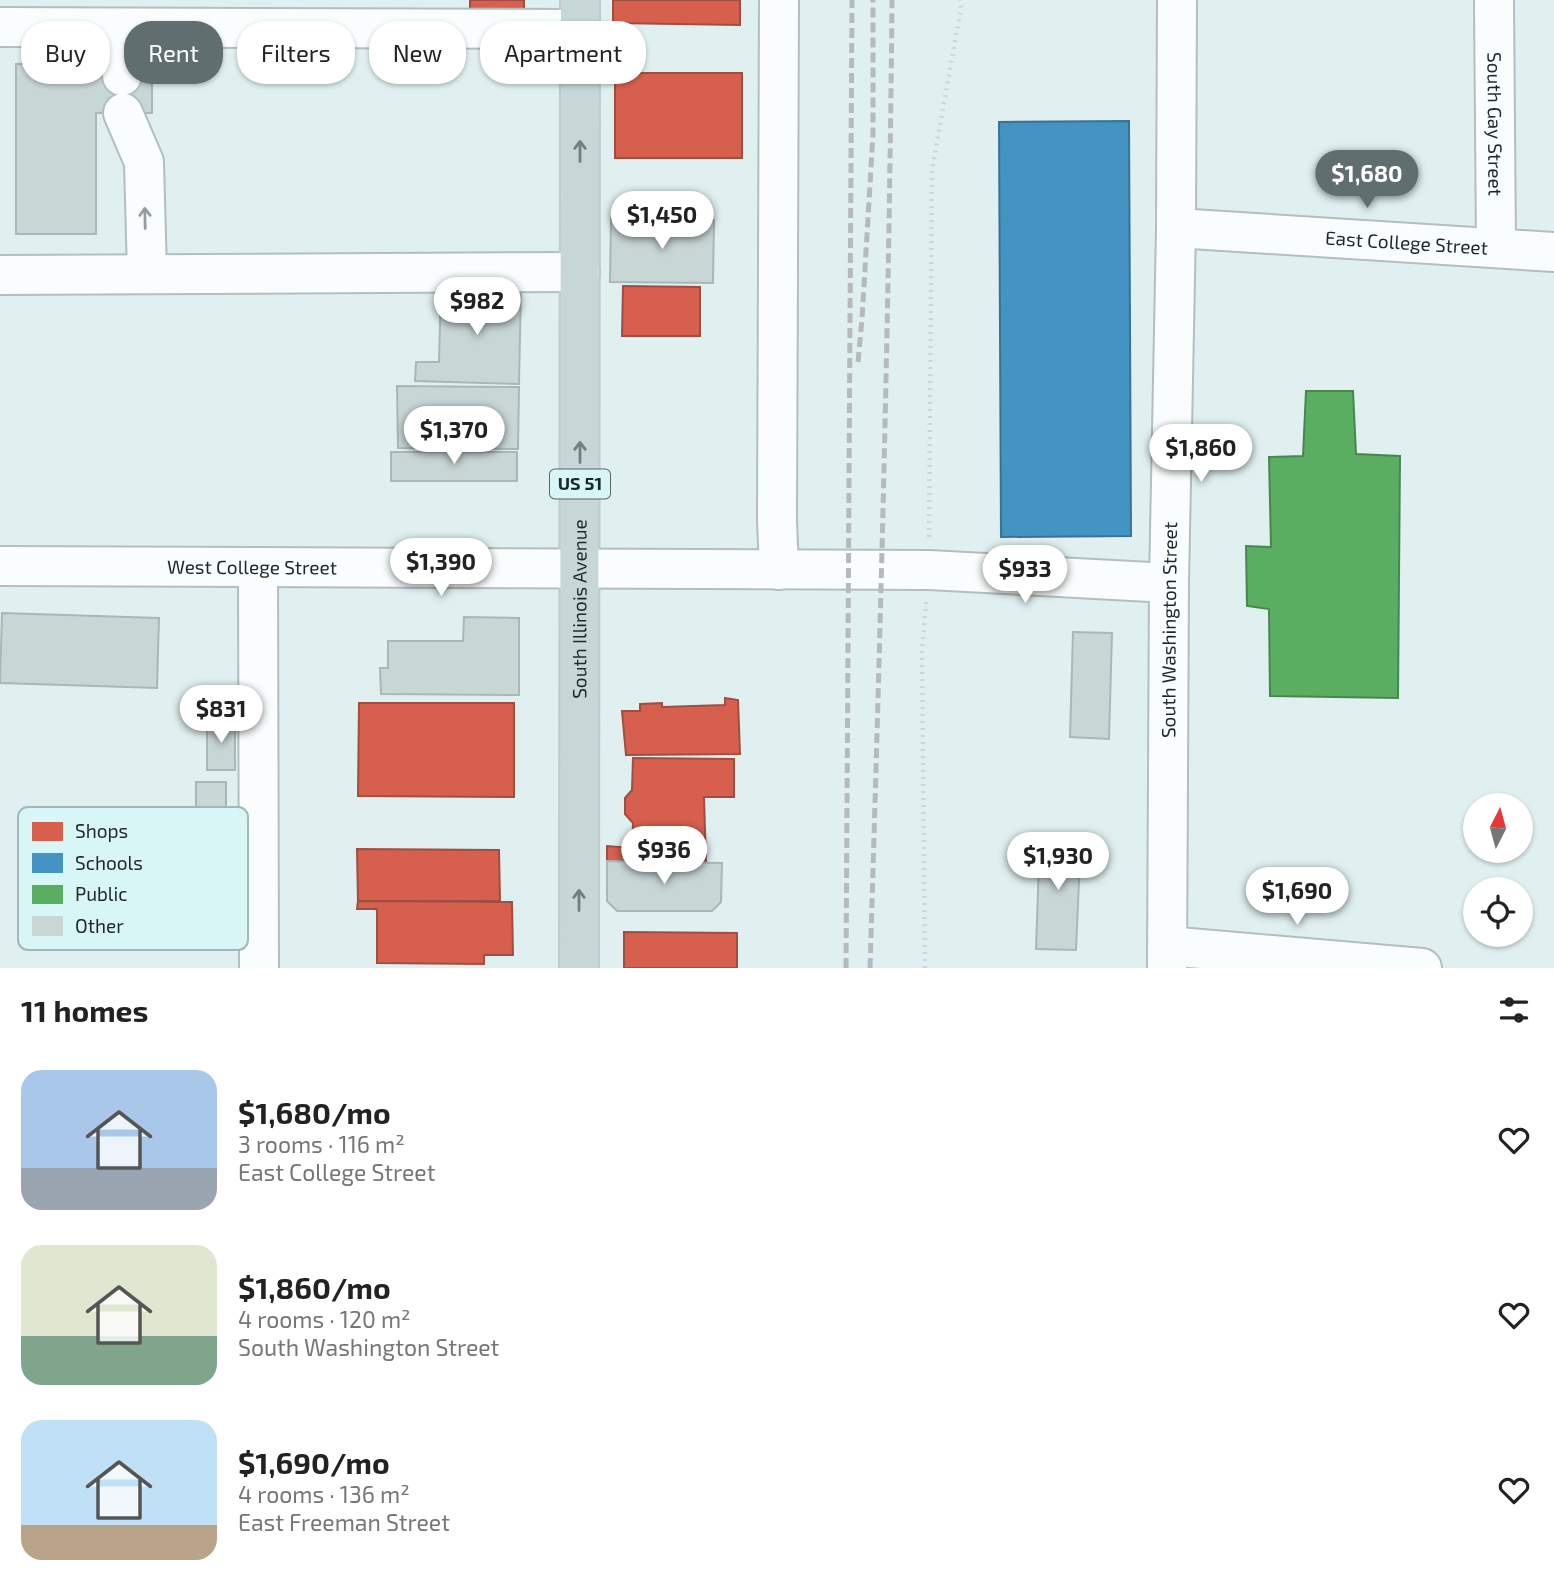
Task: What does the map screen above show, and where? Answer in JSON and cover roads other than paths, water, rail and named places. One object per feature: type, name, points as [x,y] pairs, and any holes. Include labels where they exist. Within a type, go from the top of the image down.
[{"type":"highway","name":"South Illinois Avenue","points":[[579,968],[580,15]]},
{"type":"street","points":[[779,0],[779,570]]},
{"type":"street","name":"South Washington Street","points":[[1167,957],[1177,0]]},
{"type":"street","name":"South Gay Street","points":[[1494,0],[1496,247]]},
{"type":"street","points":[[0,27],[121,28],[580,15]]},
{"type":"street","points":[[121,28],[123,95],[144,162],[146,274]]},
{"type":"street","name":"East College Street","points":[[1176,228],[1554,252]]},
{"type":"street","points":[[0,275],[580,272]]},
{"type":"street","name":"West College Street","points":[[0,566],[929,570],[1170,583]]},
{"type":"street","points":[[258,567],[259,968]]},
{"type":"street","points":[[1167,957],[1422,968]]},
{"type":"railway","points":[[846,968],[852,0]]},
{"type":"railway","points":[[858,362],[873,134],[873,0]]},
{"type":"railway","points":[[870,968],[884,484],[892,0]]}]
